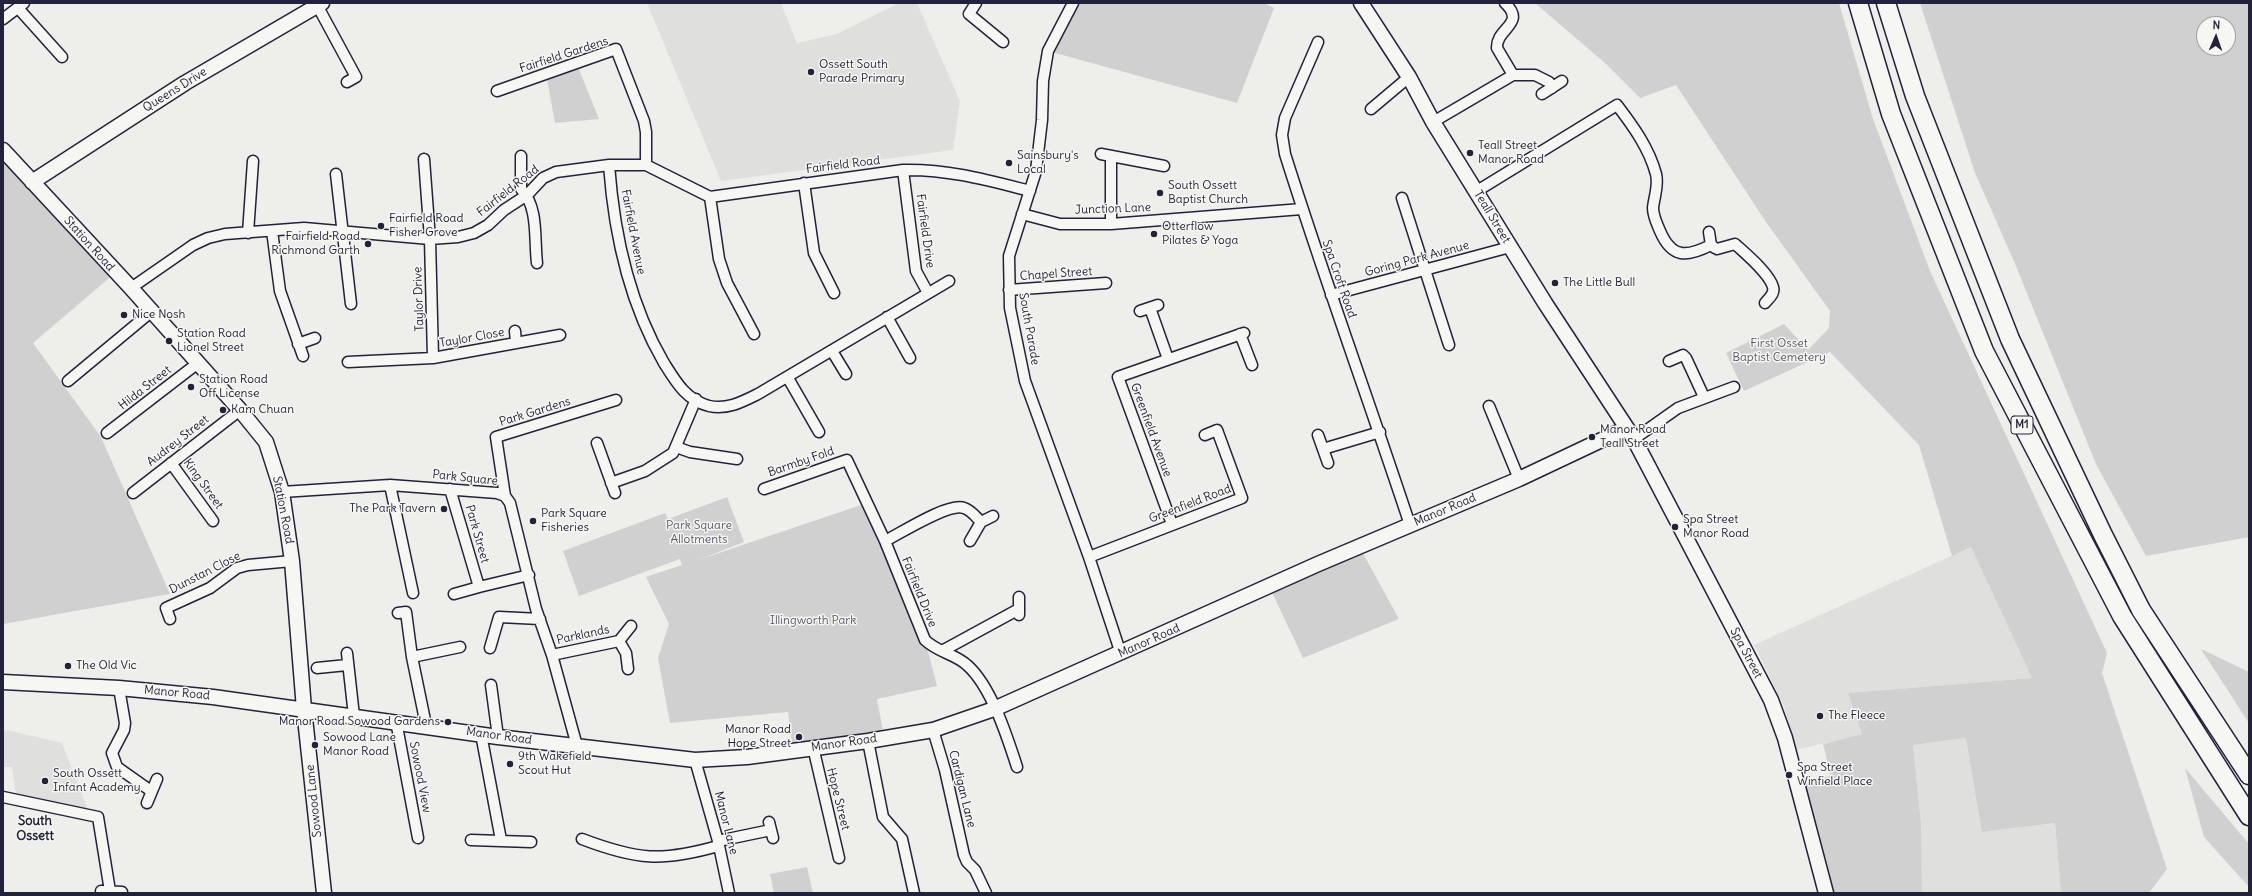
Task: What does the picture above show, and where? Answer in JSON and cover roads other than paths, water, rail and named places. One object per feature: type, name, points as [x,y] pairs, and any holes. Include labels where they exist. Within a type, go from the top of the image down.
[{"type":"highway","name":"M1","points":[[1858,3],[1891,114],[1984,351],[2122,616],[2249,816]]},
{"type":"highway","name":"M1","points":[[1886,3],[1915,96],[2010,338],[2103,535],[2141,610],[2249,775]]},
{"type":"street","points":[[976,3],[969,14],[1004,42]]},
{"type":"street","name":"South Parade","points":[[1073,3],[1048,51],[1043,81],[1042,120],[1036,171],[1009,256],[1008,290],[1010,308],[1025,381],[1089,557],[1121,654]]},
{"type":"street","name":"Teall Street","points":[[1361,3],[1409,77],[1433,122],[1510,247],[1630,434]]},
{"type":"street","points":[[1505,3],[1513,14],[1513,19],[1500,37],[1497,48],[1513,75]]},
{"type":"street","points":[[319,4],[356,77],[347,82]]},
{"type":"street","name":"Queens Drive","points":[[32,182],[185,83],[319,4]]},
{"type":"street","points":[[3,19],[21,5],[62,57]]},
{"type":"street","name":"Spa Croft Road","points":[[1318,42],[1285,118],[1282,135],[1285,154],[1302,209],[1380,432],[1410,525]]},
{"type":"street","name":"Fairfield Gardens","points":[[497,91],[616,49],[644,121],[646,132],[646,165]]},
{"type":"street","points":[[1433,122],[1513,75],[1535,75],[1548,82],[1552,88]]},
{"type":"street","points":[[1371,94],[1374,106],[1409,77]]},
{"type":"street","points":[[1542,94],[1562,81]]},
{"type":"street","points":[[1476,191],[1569,139],[1617,105],[1645,147],[1656,175],[1653,213],[1664,240],[1670,248],[1682,254],[1716,249],[1735,244],[1766,275],[1773,287],[1773,295],[1765,303]]},
{"type":"street","name":"Station Road","points":[[3,150],[131,288],[240,410],[266,442],[282,492],[292,561],[304,708]]},
{"type":"street","points":[[1110,224],[1106,155],[1164,166]]},
{"type":"street","points":[[521,156],[521,189],[527,195],[532,207],[537,263]]},
{"type":"street","name":"Taylor Drive","points":[[424,159],[430,239],[433,358]]},
{"type":"street","points":[[248,233],[252,161]]},
{"type":"street","name":"Fairfield Road","points":[[131,288],[193,245],[208,238],[304,228],[430,239],[458,237],[474,233],[488,225],[504,210],[527,195],[543,178],[556,172],[609,165],[646,165],[710,197],[903,170],[949,171],[1030,191]]},
{"type":"street","name":"Fairfield Avenue","points":[[609,165],[623,262],[639,312],[649,337],[677,384],[685,394],[708,406],[722,407],[735,405],[788,378],[863,330],[887,317]]},
{"type":"street","name":"Fairfield Drive","points":[[903,170],[916,271],[928,293]]},
{"type":"street","points":[[336,174],[341,231],[351,304]]},
{"type":"street","points":[[804,183],[814,253],[834,293]]},
{"type":"street","points":[[710,197],[719,259],[727,283],[754,334]]},
{"type":"street","points":[[1402,198],[1449,345]]},
{"type":"street","name":"Junction Lane","points":[[1022,214],[1060,224],[1110,224],[1302,209]]},
{"type":"street","points":[[272,231],[280,291],[303,356]]},
{"type":"street","points":[[1709,232],[1716,249]]},
{"type":"street","name":"Goring Park Avenue","points":[[1331,295],[1510,247]]},
{"type":"street","points":[[910,358],[887,317],[949,281]]},
{"type":"street","name":"Chapel Street","points":[[1008,290],[1106,283]]},
{"type":"street","points":[[1149,308],[1168,359]]},
{"type":"street","points":[[68,381],[151,312]]},
{"type":"street","name":"Taylor Close","points":[[515,331],[516,343]]},
{"type":"street","name":"Greenfield Avenue","points":[[1172,524],[1118,377],[1242,333],[1252,365]]},
{"type":"street","name":"Taylor Close","points":[[348,362],[366,355],[433,358],[560,335]]},
{"type":"street","points":[[298,344],[315,338]]},
{"type":"street","points":[[1669,361],[1684,350],[1704,397]]},
{"type":"street","points":[[832,351],[846,374]]},
{"type":"street","name":"Hilda Street","points":[[108,433],[198,364]]},
{"type":"street","points":[[788,378],[819,432]]},
{"type":"street","points":[[1630,434],[1678,408],[1704,397],[1709,398],[1734,387]]},
{"type":"street","points":[[611,483],[645,471],[665,459],[676,447],[696,399]]},
{"type":"street","name":"Park Gardens","points":[[505,496],[496,437],[616,400]]},
{"type":"street","points":[[1489,406],[1519,479]]},
{"type":"street","name":"Audrey Street","points":[[133,493],[240,410]]},
{"type":"street","name":"Greenfield Road","points":[[1089,557],[1242,498],[1217,430],[1205,435]]},
{"type":"street","points":[[1323,449],[1380,432]]},
{"type":"street","name":"Manor Road","points":[[3,682],[119,688],[213,696],[426,725],[498,737],[695,760],[747,757],[868,741],[933,730],[994,709],[1410,525],[1630,434]]},
{"type":"street","name":"Spa Street","points":[[1630,434],[1772,700],[1787,745],[1826,893]]},
{"type":"street","points":[[1318,435],[1328,463]]},
{"type":"street","points":[[597,443],[615,493]]},
{"type":"street","points":[[676,447],[690,452],[737,459]]},
{"type":"street","name":"Fairfield Drive","points":[[847,460],[885,542],[925,640],[966,665],[976,674],[1009,742],[1017,767]]},
{"type":"street","name":"Barmby Fold","points":[[764,489],[847,460]]},
{"type":"street","name":"King Street","points":[[171,463],[213,521]]},
{"type":"street","points":[[390,485],[413,593]]},
{"type":"street","name":"Park Square","points":[[282,492],[390,485],[498,493],[505,496],[510,503],[540,619],[552,655],[577,746]]},
{"type":"street","name":"Park Street","points":[[450,489],[479,587]]},
{"type":"street","points":[[885,542],[948,509],[963,507],[981,522]]},
{"type":"street","points":[[970,541],[981,522],[993,516]]},
{"type":"street","name":"Dunstan Close","points":[[170,619],[166,608],[210,588],[237,568],[248,565],[292,561]]},
{"type":"street","points":[[454,594],[529,575]]},
{"type":"street","points":[[942,651],[1019,613],[1019,597]]},
{"type":"street","points":[[398,613],[406,612],[412,657],[426,725]]},
{"type":"street","points":[[490,648],[499,617],[540,619]]},
{"type":"street","name":"Parklands","points":[[552,655],[618,641],[631,626]]},
{"type":"street","name":"Parklands","points":[[618,641],[626,653],[628,669]]},
{"type":"street","points":[[412,657],[460,647]]},
{"type":"street","points":[[347,653],[347,665],[354,716]]},
{"type":"street","points":[[316,668],[347,665]]},
{"type":"street","points":[[491,685],[498,737]]},
{"type":"street","points":[[119,688],[125,723],[124,730],[112,753],[117,767],[151,791]]},
{"type":"street","name":"Sowood Lane","points":[[304,708],[324,893]]},
{"type":"street","name":"Sowood View","points":[[396,721],[418,838]]},
{"type":"street","name":"Cardigan Lane","points":[[933,730],[945,770],[964,855],[967,862],[975,870],[986,893]]},
{"type":"street","points":[[481,734],[501,840]]},
{"type":"street","points":[[868,741],[883,817],[902,839],[914,893]]},
{"type":"street","name":"Hope Street","points":[[812,748],[839,858]]},
{"type":"street","name":"Manor Lane","points":[[695,760],[718,843],[729,893]]},
{"type":"street","points":[[147,803],[157,779]]},
{"type":"street","points":[[3,797],[98,817],[106,891],[122,892]]},
{"type":"street","points":[[582,839],[617,852],[660,858],[677,857],[718,843],[771,830]]},
{"type":"street","points":[[470,840],[531,842]]},
{"type":"place","name":"Ossett South Parade Primary","points":[[811,72]]},
{"type":"place","name":"Teall Street Manor Road","points":[[1470,153]]},
{"type":"place","name":"Sainsbury's Local","points":[[1009,163]]},
{"type":"place","name":"South Ossett Baptist Church","points":[[1160,193]]},
{"type":"place","name":"Fairfield Road Fisher Grove","points":[[381,226]]},
{"type":"place","name":"Otterflow Pilates & Yoga","points":[[1154,234]]},
{"type":"place","name":"Fairfield Road Richmond Garth","points":[[368,244]]},
{"type":"place","name":"The Little Bull","points":[[1555,283]]},
{"type":"place","name":"Nice Nosh","points":[[124,315]]},
{"type":"place","name":"Station Road Lionel Street","points":[[169,341]]},
{"type":"place","name":"Station Road Off License","points":[[191,387]]},
{"type":"place","name":"Kam Chuan","points":[[223,410]]},
{"type":"place","name":"Manor Road Teall Street","points":[[1592,437]]},
{"type":"place","name":"The Park Tavern","points":[[444,509]]},
{"type":"place","name":"Park Square Fisheries","points":[[533,521]]},
{"type":"place","name":"Spa Street Manor Road","points":[[1675,527]]},
{"type":"place","name":"The Old Vic","points":[[68,666]]},
{"type":"place","name":"The Fleece","points":[[1820,716]]},
{"type":"place","name":"Manor Road Sowood Gardens","points":[[448,722]]},
{"type":"place","name":"Manor Road Hope Street","points":[[799,737]]},
{"type":"place","name":"Sowood Lane Manor Road","points":[[315,745]]},
{"type":"place","name":"9th Wakefield Scout Hut","points":[[510,764]]},
{"type":"place","name":"Spa Street Winfield Place","points":[[1789,775]]},
{"type":"place","name":"South Ossett Infant Academy","points":[[45,781]]},
{"type":"district","name":"South Ossett","points":[[35,828]]},
{"type":"park label","name":"First Osset Baptist Cemetery","points":[[1779,351]]},
{"type":"park label","name":"Park Square Allotments","points":[[699,533]]},
{"type":"park label","name":"Illingworth Park","points":[[813,621]]}]
